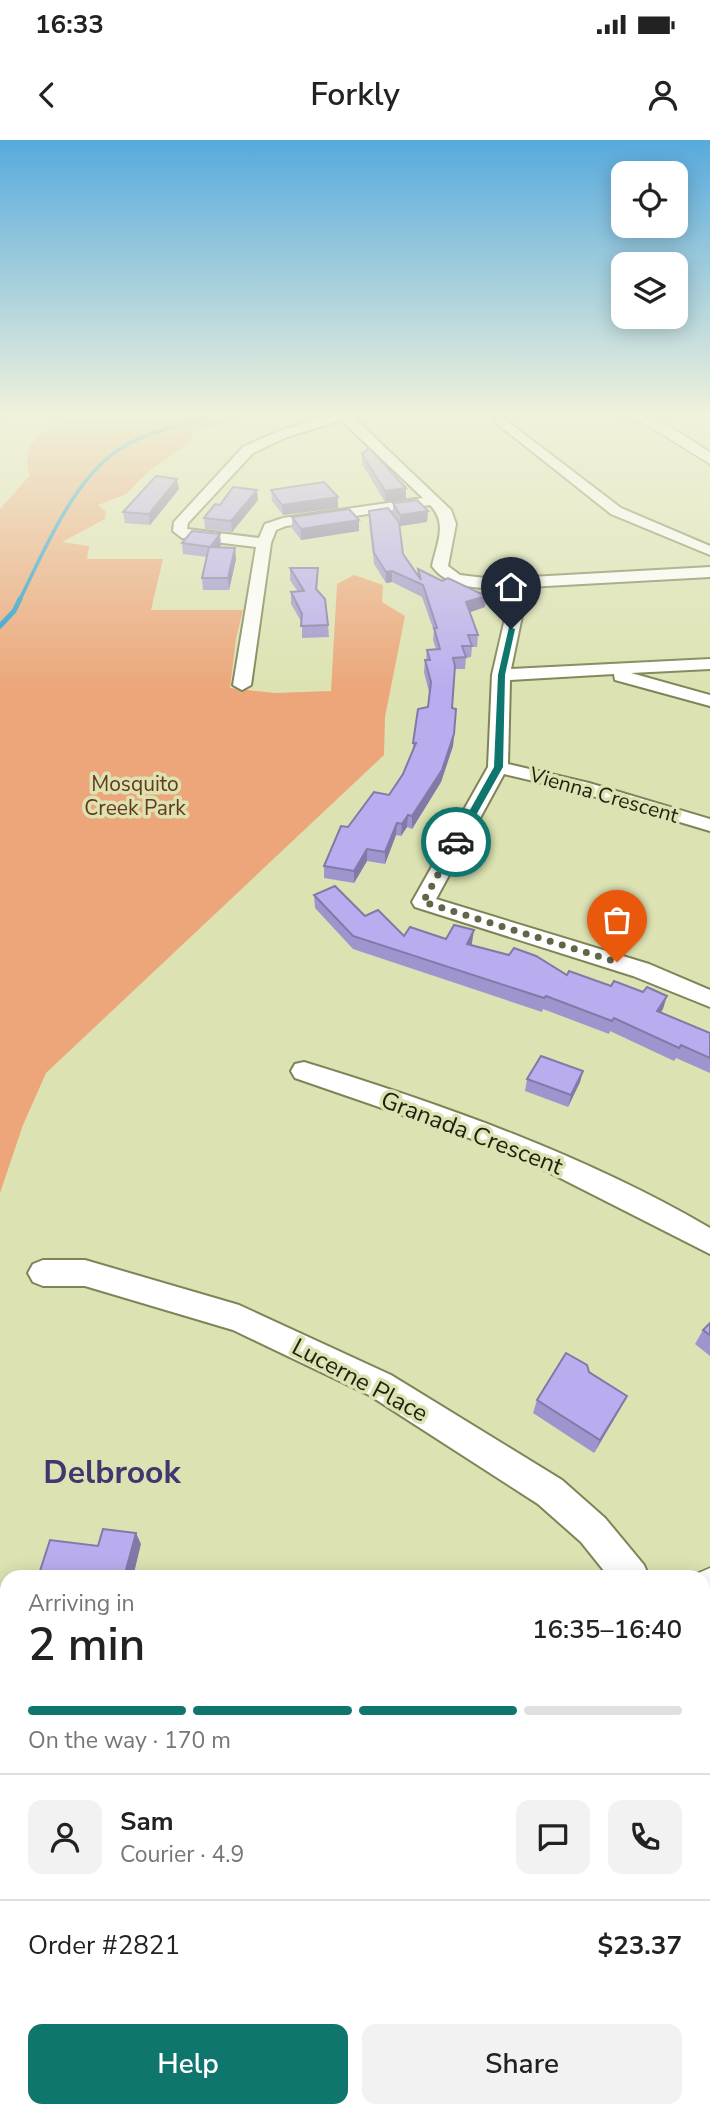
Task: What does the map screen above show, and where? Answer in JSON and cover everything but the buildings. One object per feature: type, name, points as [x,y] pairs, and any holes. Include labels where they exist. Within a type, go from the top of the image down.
[{"type":"street","points":[[199,505],[179,527],[180,531],[187,535],[264,542]]},
{"type":"street","points":[[242,685],[264,542],[270,527],[283,522],[405,505]]},
{"type":"street","points":[[439,505],[446,513],[449,524],[440,566],[446,574],[474,583],[521,583],[710,572]]},
{"type":"street","points":[[609,505],[616,511],[710,551]]},
{"type":"street","points":[[521,583],[501,675],[498,767],[423,902],[641,970],[710,999]]},
{"type":"street","points":[[501,675],[710,664]]},
{"type":"street","points":[[602,671],[710,701]]},
{"type":"street","name":"Vienna Crescent","points":[[498,767],[582,787],[710,825]]},
{"type":"street","name":"Granada Crescent","points":[[304,1071],[516,1144],[671,1219],[710,1242]]},
{"type":"street","name":"Lucerne Place","points":[[43,1273],[85,1273],[239,1318],[380,1385],[550,1492],[593,1530],[626,1570]]},
{"type":"green space","name":"Mosquito Creek Park","points":[[3,505],[98,505],[106,512],[105,519],[62,542],[89,546],[87,559],[163,559],[151,610],[243,610],[236,639],[230,688],[275,693],[331,691],[337,584],[354,575],[383,585],[382,602],[405,616],[385,717],[384,755],[46,1073],[23,1125],[0,1193],[0,509]]},
{"type":"waterway","points":[[19,601],[69,505]]},
{"type":"waterway","points":[[0,626],[19,601]]},
{"type":"way so far","points":[[456,842],[423,902],[617,962]]},
{"type":"district","name":"Delbrook","points":[[112,1472]]},
{"type":"route","points":[[456,842],[498,767],[501,675],[511,629]]}]
